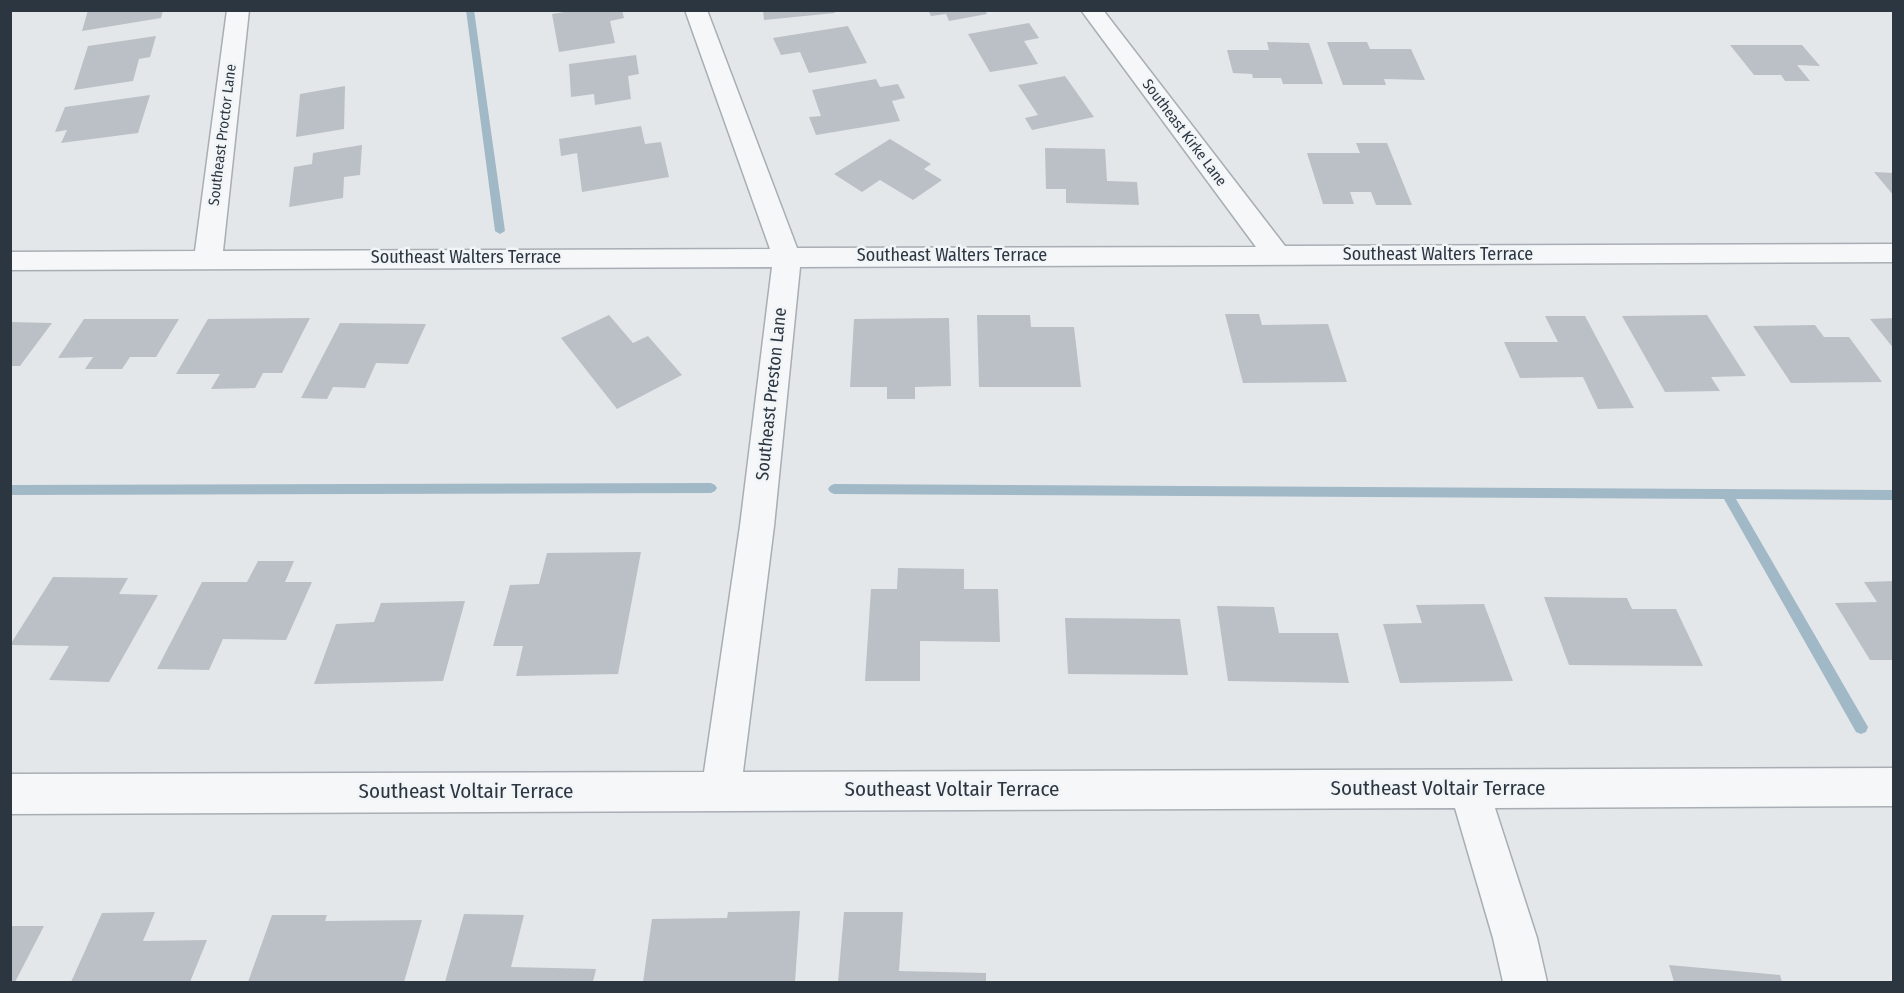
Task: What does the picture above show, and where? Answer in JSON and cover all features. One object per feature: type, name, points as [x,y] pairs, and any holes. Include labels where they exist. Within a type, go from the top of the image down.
[{"type":"street","name":"Southeast Proctor Lane","points":[[208,259],[238,10]]},
{"type":"street","name":"Southeast Preston Lane","points":[[696,10],[787,257],[757,526],[721,791]]},
{"type":"street","name":"Southeast Kirke Lane","points":[[1091,10],[1277,255]]},
{"type":"street","name":"Southeast Walters Terrace","points":[[10,261],[1893,254]]},
{"type":"street","name":"Southeast Voltair Terrace","points":[[10,794],[1893,787]]},
{"type":"street","points":[[1470,789],[1526,982]]},
{"type":"building","points":[[88,10],[163,10],[161,18],[82,31]]},
{"type":"building","points":[[577,10],[622,10],[624,18],[610,21],[615,43],[559,52],[552,14]]},
{"type":"building","points":[[763,10],[834,10],[835,13],[764,20]]},
{"type":"building","points":[[928,10],[985,10],[987,14],[949,21],[946,14],[931,16]]},
{"type":"building","points":[[1029,23],[1039,38],[1024,41],[1038,64],[990,72],[968,34]]},
{"type":"building","points":[[848,26],[867,63],[809,73],[800,52],[781,55],[773,38]]},
{"type":"building","points":[[156,36],[150,57],[139,59],[133,81],[74,90],[88,46]]},
{"type":"building","points":[[1267,42],[1309,43],[1323,84],[1283,84],[1281,78],[1253,78],[1252,74],[1233,73],[1227,50],[1269,50]]},
{"type":"building","points":[[1327,42],[1367,42],[1370,49],[1411,49],[1425,80],[1384,79],[1386,85],[1343,85]]},
{"type":"building","points":[[1730,45],[1802,45],[1820,66],[1797,65],[1810,81],[1785,81],[1781,75],[1754,75]]},
{"type":"building","points":[[636,55],[639,74],[628,76],[631,99],[595,105],[594,94],[571,97],[569,64]]},
{"type":"building","points":[[1065,76],[1094,117],[1032,130],[1025,118],[1038,115],[1018,85]]},
{"type":"building","points":[[876,79],[880,87],[898,84],[905,98],[892,101],[900,121],[816,135],[809,117],[821,116],[812,90]]},
{"type":"building","points":[[345,86],[344,129],[296,137],[300,94]]},
{"type":"building","points":[[150,95],[138,133],[61,143],[67,130],[55,132],[65,107]]},
{"type":"building","points":[[641,126],[645,144],[661,142],[669,177],[582,192],[577,153],[561,156],[559,139]]},
{"type":"building","points":[[890,139],[931,164],[924,169],[942,180],[913,200],[880,180],[862,192],[834,174]]},
{"type":"building","points":[[1356,143],[1387,143],[1412,205],[1376,205],[1371,192],[1350,192],[1354,204],[1323,204],[1307,153],[1360,153]]},
{"type":"building","points":[[362,145],[360,175],[344,177],[343,198],[289,207],[294,167],[312,164],[313,153]]},
{"type":"building","points":[[1045,148],[1105,149],[1107,181],[1137,182],[1139,205],[1066,203],[1066,189],[1046,189]]},
{"type":"building","points":[[1874,172],[1894,173],[1894,196]]},
{"type":"building","points":[[1225,314],[1259,314],[1262,325],[1328,324],[1347,382],[1243,383]]},
{"type":"building","points":[[609,315],[633,343],[648,336],[682,375],[617,409],[561,338]]},
{"type":"building","points":[[977,315],[1030,315],[1031,327],[1074,327],[1081,387],[979,387]]},
{"type":"building","points":[[1707,315],[1746,376],[1711,377],[1720,391],[1665,392],[1622,316]]},
{"type":"building","points":[[1545,316],[1585,316],[1634,408],[1598,409],[1583,377],[1520,378],[1504,342],[1558,342]]},
{"type":"building","points":[[310,318],[282,373],[263,373],[255,388],[211,389],[220,374],[176,374],[208,319]]},
{"type":"building","points":[[949,318],[951,386],[915,387],[915,399],[887,399],[887,387],[850,387],[854,319]]},
{"type":"building","points":[[1894,318],[1894,349],[1870,319]]},
{"type":"building","points":[[84,319],[179,319],[156,357],[130,357],[122,369],[85,369],[93,357],[58,358]]},
{"type":"building","points":[[10,322],[52,323],[20,366],[10,366]]},
{"type":"building","points":[[340,323],[426,324],[408,364],[376,363],[365,388],[333,387],[327,399],[301,398]]},
{"type":"building","points":[[1815,325],[1824,337],[1849,337],[1882,382],[1791,383],[1753,326]]},
{"type":"building","points":[[641,552],[618,674],[516,676],[523,646],[493,646],[510,585],[539,584],[547,553]]},
{"type":"building","points":[[258,561],[294,561],[285,582],[312,582],[286,640],[223,639],[209,670],[157,669],[202,582],[247,582]]},
{"type":"building","points":[[898,568],[964,569],[964,589],[998,589],[1000,642],[920,641],[920,681],[865,681],[871,589],[897,589]]},
{"type":"building","points":[[53,577],[128,578],[119,594],[158,595],[109,682],[49,680],[69,646],[10,645]]},
{"type":"building","points":[[1894,581],[1894,660],[1870,660],[1835,603],[1877,602],[1864,582]]},
{"type":"building","points":[[1544,597],[1627,598],[1632,609],[1676,609],[1703,666],[1569,665]]},
{"type":"building","points":[[465,601],[443,681],[314,684],[336,624],[374,622],[381,603]]},
{"type":"building","points":[[1484,604],[1513,681],[1400,683],[1383,624],[1422,623],[1416,605]]},
{"type":"building","points":[[1217,606],[1274,607],[1279,633],[1338,633],[1349,683],[1228,681]]},
{"type":"building","points":[[1065,618],[1180,619],[1188,675],[1068,674]]},
{"type":"building","points":[[800,911],[795,982],[643,982],[652,919],[727,918],[728,912]]},
{"type":"building","points":[[155,912],[143,941],[207,940],[190,982],[71,982],[102,913]]},
{"type":"building","points":[[844,912],[903,912],[899,971],[986,973],[986,982],[838,982]]},
{"type":"building","points":[[464,914],[524,915],[511,967],[596,969],[593,982],[445,982]]},
{"type":"building","points":[[272,915],[327,915],[325,921],[422,920],[404,982],[248,982]]},
{"type":"building","points":[[10,926],[44,926],[15,982],[10,982]]},
{"type":"building","points":[[1669,965],[1780,975],[1782,982],[1674,982]]},
{"type":"waterway","points":[[470,10],[500,231]]},
{"type":"waterway","points":[[10,490],[711,488]]},
{"type":"waterway","points":[[834,489],[1727,494]]},
{"type":"waterway","points":[[1727,494],[1894,495]]},
{"type":"waterway","points":[[1727,494],[1861,727]]}]
